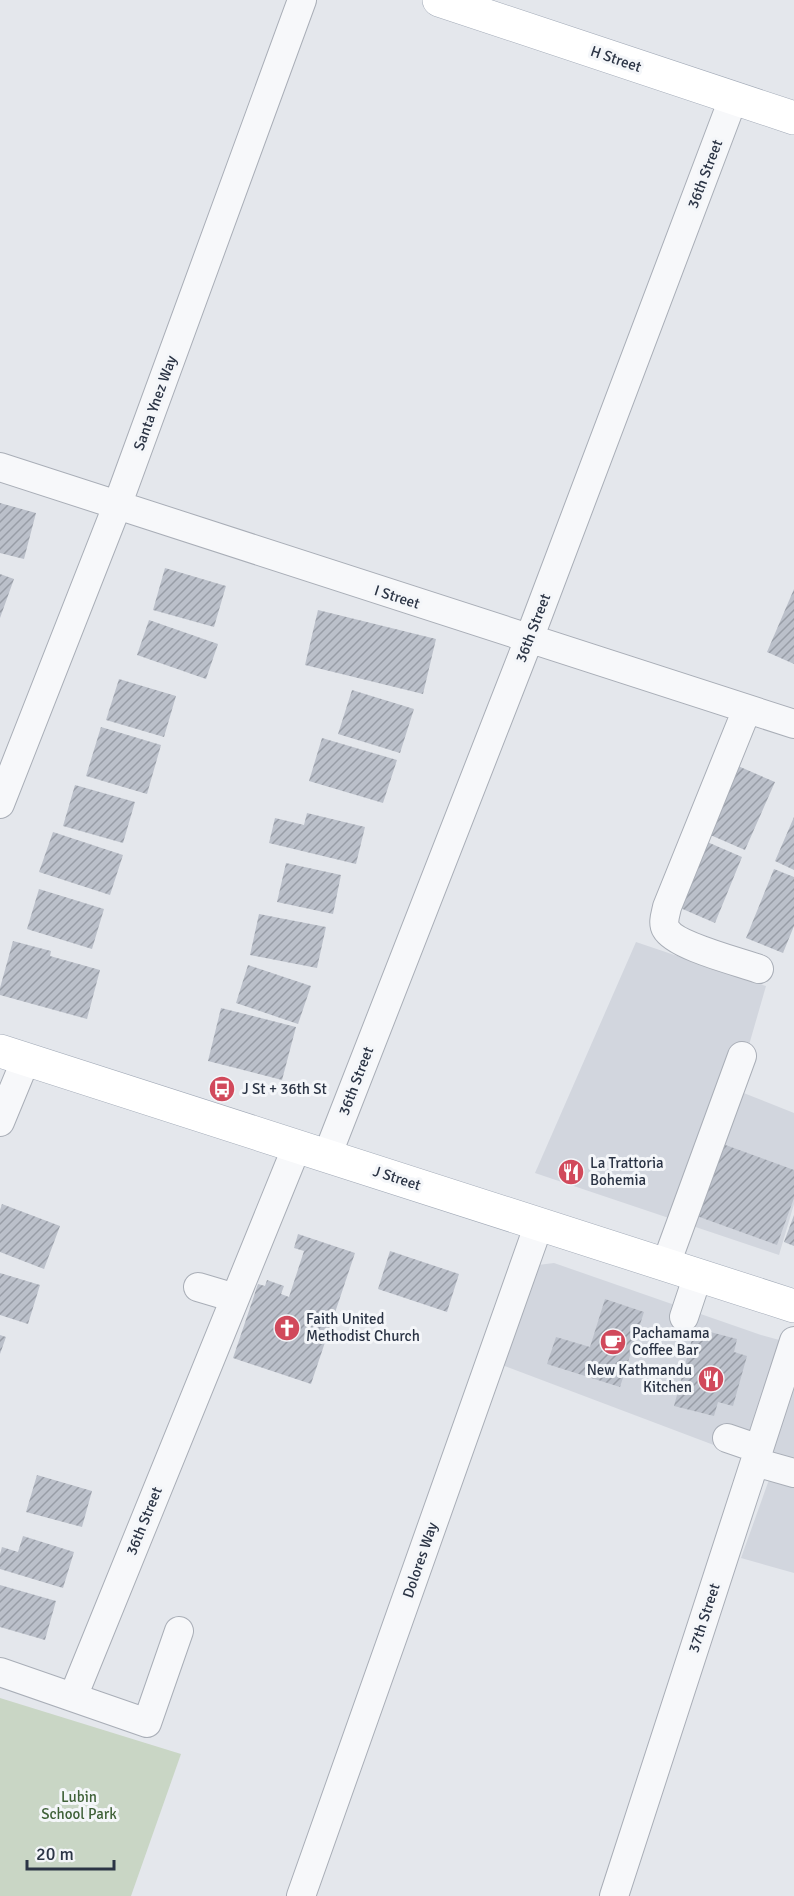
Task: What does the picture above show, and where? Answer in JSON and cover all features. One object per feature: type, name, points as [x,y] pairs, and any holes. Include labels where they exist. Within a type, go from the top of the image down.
[{"type":"main road","name":"H Street","points":[[458,3],[794,118]]},
{"type":"main road","name":"J Street","points":[[13,1055],[794,1306]]},
{"type":"street","name":"Santa Ynez Way","points":[[0,804],[7,767],[117,507],[302,0]]},
{"type":"street","name":"36th Street","points":[[73,1697],[235,1298],[312,1151],[529,639],[733,99]]},
{"type":"street","name":"I Street","points":[[0,467],[117,507],[794,724]]},
{"type":"street","points":[[747,709],[667,907],[664,922],[666,930],[680,942],[759,969]]},
{"type":"street","points":[[0,1122],[13,1055]]},
{"type":"street","points":[[666,1264],[742,1056]]},
{"type":"street","name":"Dolores Way","points":[[301,1896],[539,1224]]},
{"type":"street","points":[[684,1317],[698,1275]]},
{"type":"street","points":[[198,1287],[235,1298]]},
{"type":"street","name":"37th Street","points":[[614,1896],[794,1341]]},
{"type":"street","points":[[727,1438],[794,1473]]},
{"type":"street","points":[[0,1672],[147,1724],[179,1631]]},
{"type":"shaded area","points":[[636,942],[766,986],[736,1090],[794,1113],[794,1204],[779,1255],[535,1173]]},
{"type":"shaded area","points":[[554,1263],[761,1335],[794,1344],[794,1573],[741,1558],[775,1463],[727,1450],[502,1365],[538,1265]]},
{"type":"green space","name":"Lubin School Park","points":[[0,1698],[181,1754],[131,1896],[0,1896]]},
{"type":"building","points":[[0,503],[36,513],[24,559],[0,553]]},
{"type":"building","points":[[165,568],[226,586],[214,627],[153,610]]},
{"type":"building","points":[[0,574],[14,579],[0,618]]},
{"type":"building","points":[[794,589],[794,664],[767,652]]},
{"type":"building","points":[[318,610],[436,639],[423,694],[305,665]]},
{"type":"building","points":[[149,620],[218,644],[206,679],[137,655]]},
{"type":"building","points":[[119,679],[176,696],[164,737],[106,720]]},
{"type":"building","points":[[352,690],[414,709],[400,753],[338,734]]},
{"type":"building","points":[[101,727],[161,745],[147,794],[86,776]]},
{"type":"building","points":[[322,738],[397,760],[383,803],[309,781]]},
{"type":"building","points":[[738,766],[775,782],[745,850],[708,834]]},
{"type":"building","points":[[75,785],[135,802],[123,843],[63,826]]},
{"type":"building","points":[[307,813],[365,827],[356,864],[269,843],[275,818],[304,825]]},
{"type":"building","points":[[794,817],[794,870],[775,861]]},
{"type":"building","points":[[53,832],[123,855],[110,895],[39,872]]},
{"type":"building","points":[[705,841],[742,857],[715,923],[678,907]]},
{"type":"building","points":[[286,863],[341,875],[333,914],[277,902]]},
{"type":"building","points":[[774,869],[794,877],[794,926],[783,953],[746,938]]},
{"type":"building","points":[[39,889],[104,909],[92,949],[27,929]]},
{"type":"building","points":[[259,914],[326,927],[317,968],[250,955]]},
{"type":"building","points":[[13,941],[51,951],[50,956],[100,970],[87,1019],[0,995]]},
{"type":"building","points":[[248,965],[311,986],[298,1024],[236,1003]]},
{"type":"building","points":[[221,1008],[296,1027],[282,1080],[208,1061]]},
{"type":"building","points":[[720,1143],[794,1170],[794,1198],[777,1245],[694,1215]]},
{"type":"building","points":[[2,1204],[60,1226],[44,1269],[0,1252]]},
{"type":"building","points":[[794,1215],[794,1246],[784,1242]]},
{"type":"building","name":"Faith United Methodist Church","points":[[298,1234],[355,1253],[311,1384],[233,1358],[258,1284],[265,1286],[267,1280],[284,1286],[281,1294],[289,1297],[304,1251],[294,1248]]},
{"type":"building","points":[[390,1251],[459,1274],[447,1312],[378,1289]]},
{"type":"building","points":[[0,1273],[40,1285],[28,1324],[0,1315]]},
{"type":"building","name":"Pachamama Coffee Bar","points":[[605,1299],[644,1312],[620,1387],[547,1364],[556,1337],[590,1347]]},
{"type":"building","name":"New Kathmandu Kitchen","points":[[695,1328],[737,1339],[734,1352],[747,1356],[733,1406],[718,1402],[714,1416],[674,1406]]},
{"type":"building","points":[[0,1335],[6,1337],[0,1354]]},
{"type":"building","points":[[37,1475],[92,1491],[82,1527],[26,1512]]},
{"type":"building","points":[[23,1536],[74,1552],[63,1588],[0,1569],[2,1547],[18,1552]]},
{"type":"building","points":[[0,1585],[56,1601],[45,1640],[0,1627]]},
{"type":"place","name":"J St + 36th St","points":[[222,1089]]},
{"type":"place","name":"La Trattoria Bohemia","points":[[571,1172]]},
{"type":"place","name":"Faith United Methodist Church","points":[[287,1328]]},
{"type":"place","name":"Pachamama Coffee Bar","points":[[613,1342]]},
{"type":"place","name":"New Kathmandu Kitchen","points":[[711,1379]]}]
